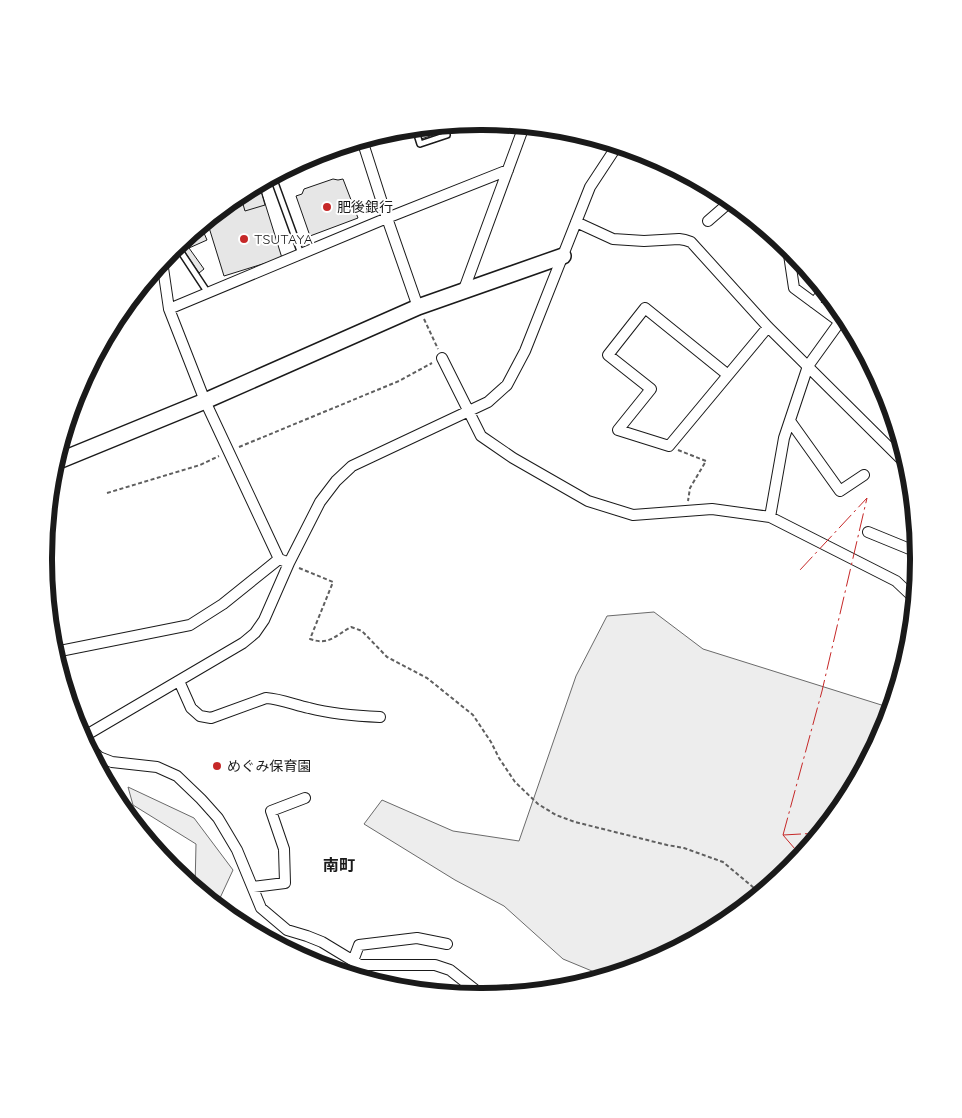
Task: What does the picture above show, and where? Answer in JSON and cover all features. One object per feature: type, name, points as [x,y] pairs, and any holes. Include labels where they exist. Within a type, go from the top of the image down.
[{"type":"street","points":[[462,292],[522,132]]},
{"type":"street","points":[[364,147],[418,307]]},
{"type":"street","points":[[90,733],[243,643],[255,633],[264,620],[320,502],[336,481],[352,466],[488,402],[507,385],[525,351],[590,187],[614,151]]},
{"type":"street","points":[[169,309],[508,170]]},
{"type":"street","points":[[708,221],[724,207]]},
{"type":"street","points":[[576,222],[613,239],[644,241],[679,239],[691,242],[768,327],[896,454]]},
{"type":"street","points":[[65,458],[205,401],[418,307],[563,256]]},
{"type":"street","points":[[790,262],[794,288],[831,313]]},
{"type":"street","points":[[163,271],[169,309],[205,401],[279,559],[289,564]]},
{"type":"street","points":[[814,303],[820,296]]},
{"type":"street","points":[[728,375],[645,308],[608,355],[651,388],[618,430],[669,446],[768,327]]},
{"type":"street","points":[[770,517],[784,438],[808,366],[839,324]]},
{"type":"street","points":[[442,358],[481,436],[513,458],[588,501],[633,515],[712,509],[770,517],[896,581],[908,593]]},
{"type":"street","points":[[790,421],[840,492],[864,475]]},
{"type":"street","points":[[868,532],[910,549]]},
{"type":"street","points":[[63,650],[190,625],[223,604],[279,559]]},
{"type":"street","points":[[179,681],[190,708],[200,716],[211,718],[266,698],[275,698],[343,715],[380,717]]},
{"type":"street","points":[[102,758],[112,762],[157,767],[177,776],[201,798],[218,818],[237,850],[261,908],[287,930],[322,942],[360,965],[435,966],[450,970],[472,988]]},
{"type":"street","points":[[253,887],[284,883],[284,849],[271,811],[305,798]]},
{"type":"street","points":[[353,961],[359,945],[417,938],[447,944]]},
{"type":"lane","points":[[417,135],[420,144],[447,135],[446,132]]},
{"type":"lane","points":[[275,183],[301,254]]},
{"type":"lane","points":[[181,253],[208,293]]},
{"type":"path","points":[[107,493],[200,465],[229,451],[399,381],[442,358],[418,307]]},
{"type":"path","points":[[669,446],[706,461],[690,488],[688,510]]},
{"type":"path","points":[[289,564],[334,582],[310,639],[324,642],[338,636],[351,627],[362,631],[388,657],[427,678],[473,715],[516,782],[538,804],[556,815],[575,822],[684,848],[723,862],[755,889]]},
{"type":"shaded area","points":[[654,612],[703,649],[884,706],[865,749],[837,797],[803,842],[764,881],[719,915],[671,943],[619,965],[595,972],[563,959],[504,906],[455,880],[364,824],[382,800],[453,831],[519,841],[576,676],[607,616]]},
{"type":"shaded area","points":[[128,787],[194,818],[233,870],[220,899],[195,878],[196,844],[133,805]]},
{"type":"building","points":[[443,132],[421,139],[420,135]]},
{"type":"building","name":"肥後銀行","points":[[333,179],[343,179],[358,218],[310,236],[296,196],[302,194],[304,189]]},
{"type":"building","name":"TSUTAYA","points":[[261,192],[282,258],[224,276],[209,228]]},
{"type":"building","points":[[261,192],[265,205],[245,211],[243,203]]},
{"type":"building","points":[[204,232],[207,240],[189,248],[188,246]]},
{"type":"building","points":[[188,246],[204,269],[199,273],[184,251]]},
{"type":"power","points":[[783,835],[822,691],[867,498],[800,570]]},
{"type":"power","points":[[783,835],[810,834]]},
{"type":"power","points":[[783,835],[796,850]]},
{"type":"place","name":"肥後銀行","points":[[327,207]]},
{"type":"place","name":"TSUTAYA","points":[[244,239]]},
{"type":"place","name":"めぐみ保育園","points":[[217,766]]},
{"type":"district","name":"南町","points":[[339,865]]}]
